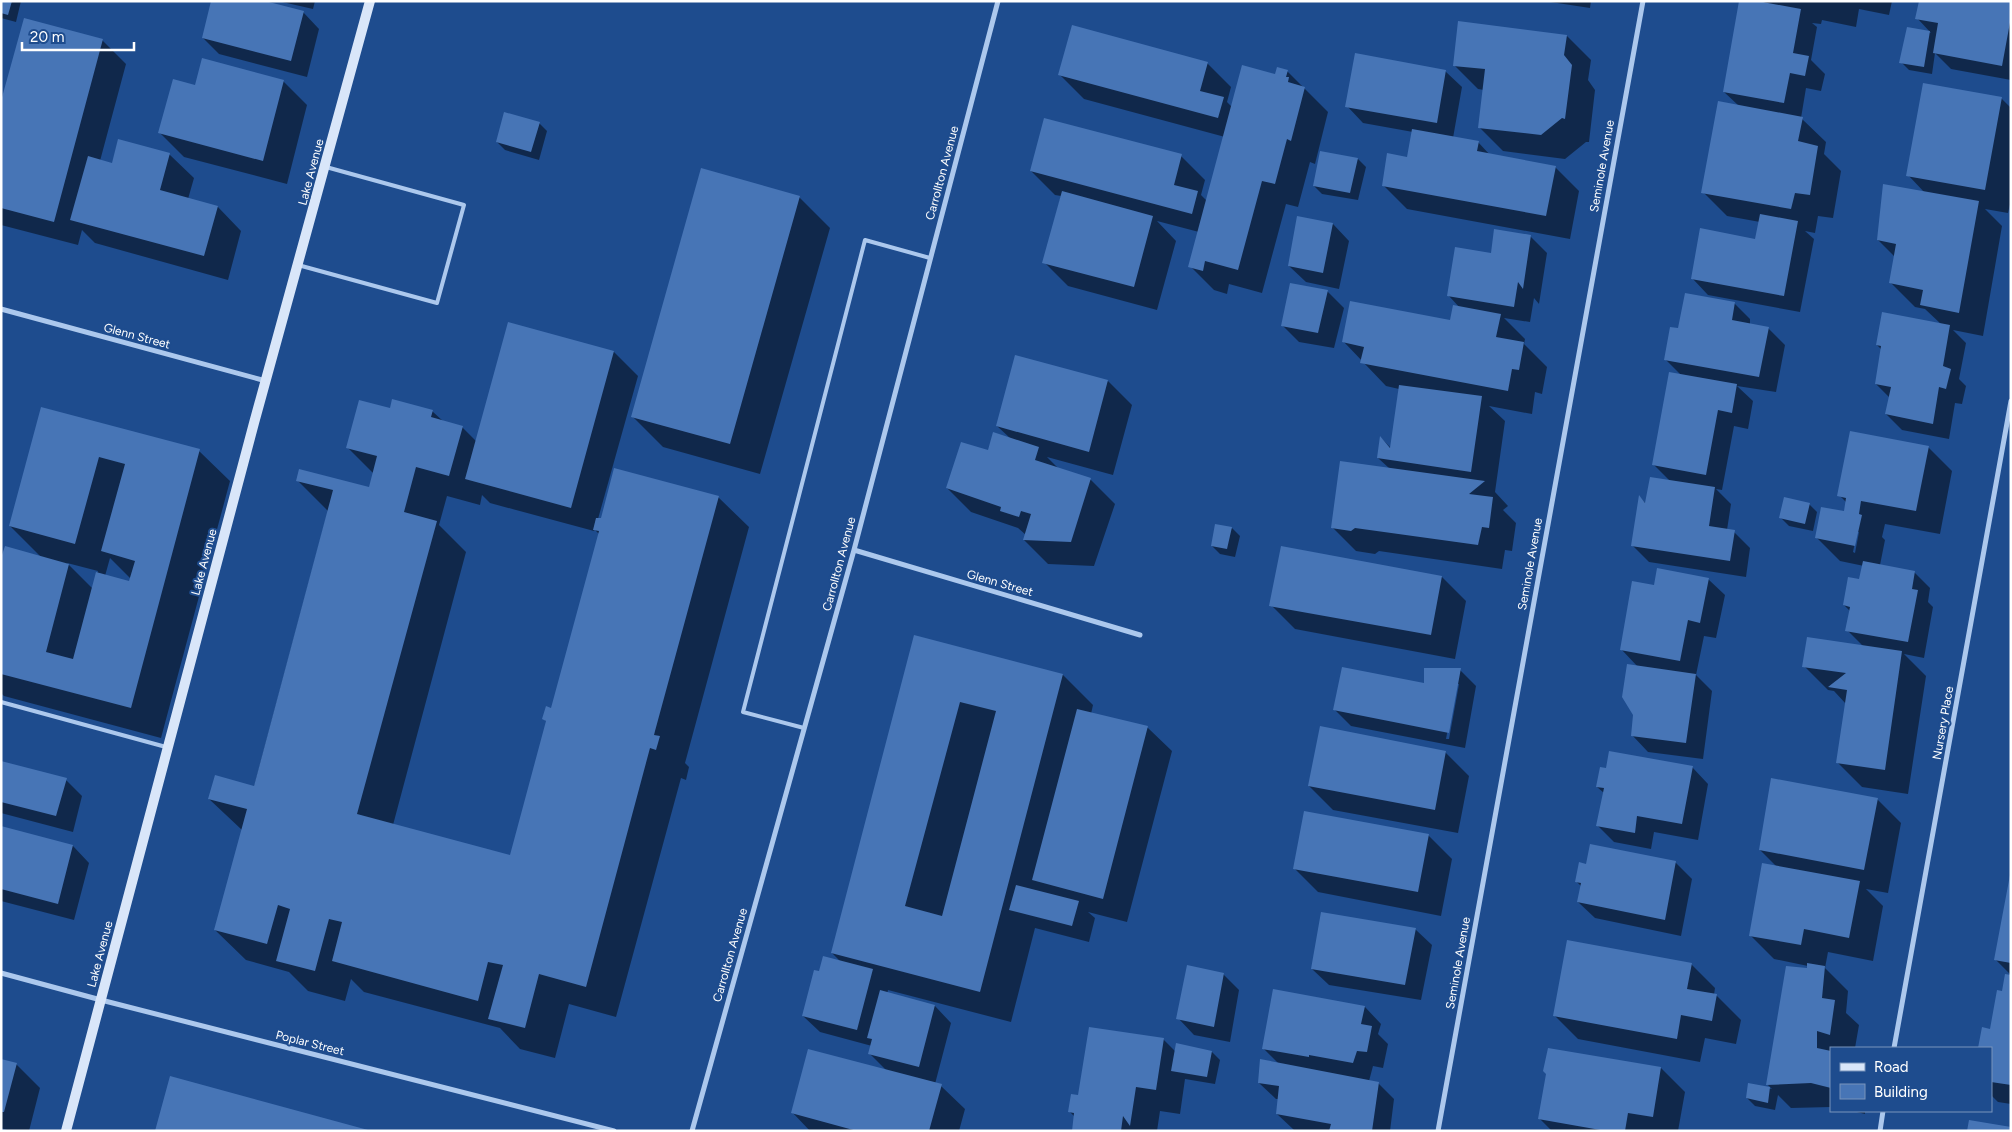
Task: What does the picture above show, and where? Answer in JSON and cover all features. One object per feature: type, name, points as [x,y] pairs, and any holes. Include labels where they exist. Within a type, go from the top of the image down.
[{"type":"main road","name":"Lake Avenue","points":[[66,1131],[370,1]]},
{"type":"street","name":"Carrollton Avenue","points":[[692,1131],[854,550],[998,1]]},
{"type":"street","name":"Seminole Avenue","points":[[1438,1131],[1643,1]]},
{"type":"street","name":"Glenn Street","points":[[1,309],[267,382]]},
{"type":"street","name":"Nursery Place","points":[[1894,1047],[2011,401]]},
{"type":"street","name":"Glenn Street","points":[[854,550],[1140,635]]},
{"type":"street","name":"Poplar Street","points":[[1,973],[614,1131]]},
{"type":"street","points":[[1880,1131],[1883,1112]]},
{"type":"lane","points":[[298,265],[438,303],[464,205],[325,167]]},
{"type":"lane","points":[[804,728],[743,712],[865,240],[930,258]]},
{"type":"lane","points":[[1,702],[168,747]]},
{"type":"building","points":[[1,1],[12,1],[8,15],[1,13]]},
{"type":"building","points":[[211,1],[265,1],[304,11],[291,61],[202,38]]},
{"type":"building","points":[[1739,1],[1757,1],[1801,9],[1793,53],[1809,56],[1805,76],[1790,73],[1784,103],[1723,92]]},
{"type":"building","points":[[1919,1],[2011,1],[2011,17],[2002,66],[1933,53],[1938,23],[1915,19]]},
{"type":"building","points":[[24,18],[103,39],[54,222],[1,208],[1,101]]},
{"type":"building","points":[[1458,21],[1567,35],[1564,55],[1572,65],[1565,119],[1562,118],[1541,135],[1478,128],[1485,69],[1453,66]]},
{"type":"building","points":[[1072,25],[1208,62],[1200,91],[1224,97],[1218,118],[1058,75]]},
{"type":"building","points":[[1907,27],[1930,31],[1924,67],[1899,63]]},
{"type":"building","points":[[1355,53],[1446,70],[1437,123],[1345,107]]},
{"type":"building","points":[[202,58],[284,80],[263,161],[158,133],[173,79],[195,85]]},
{"type":"building","points":[[1242,65],[1275,74],[1277,67],[1288,70],[1286,77],[1289,77],[1288,82],[1305,87],[1291,141],[1287,139],[1275,184],[1262,181],[1238,270],[1205,261],[1203,271],[1188,267]]},
{"type":"building","points":[[1923,83],[2002,97],[1985,190],[1906,176]]},
{"type":"building","points":[[1718,101],[1803,117],[1798,141],[1818,146],[1810,195],[1795,193],[1791,209],[1701,193]]},
{"type":"building","points":[[504,112],[540,122],[531,152],[496,142]]},
{"type":"building","points":[[1044,118],[1182,154],[1174,185],[1198,191],[1192,214],[1030,171]]},
{"type":"building","points":[[1412,129],[1479,141],[1477,151],[1556,166],[1546,216],[1382,186],[1387,153],[1407,157]]},
{"type":"building","points":[[118,139],[170,153],[160,190],[218,206],[204,256],[70,220],[88,156],[112,163]]},
{"type":"building","points":[[1320,151],[1358,158],[1350,193],[1313,186]]},
{"type":"building","points":[[701,168],[800,196],[730,444],[631,417]]},
{"type":"building","points":[[1883,184],[1979,201],[1959,313],[1920,305],[1923,290],[1889,283],[1896,244],[1877,240]]},
{"type":"building","points":[[1062,191],[1153,216],[1134,287],[1042,263]]},
{"type":"building","points":[[1760,214],[1798,221],[1784,296],[1691,279],[1700,228],[1755,239]]},
{"type":"building","points":[[1297,216],[1333,223],[1323,273],[1288,266]]},
{"type":"building","points":[[1494,229],[1531,235],[1523,289],[1518,282],[1514,307],[1447,296],[1455,247],[1491,253]]},
{"type":"building","points":[[1290,283],[1328,290],[1318,333],[1281,326]]},
{"type":"building","points":[[1685,293],[1735,302],[1732,320],[1769,327],[1759,377],[1664,360],[1670,327],[1678,328]]},
{"type":"building","points":[[1350,301],[1450,320],[1453,305],[1501,314],[1496,337],[1524,342],[1519,370],[1512,369],[1508,391],[1360,363],[1364,347],[1342,342]]},
{"type":"building","points":[[1882,312],[1950,325],[1943,366],[1951,369],[1946,389],[1939,387],[1933,424],[1885,414],[1891,387],[1875,384],[1881,346],[1876,345]]},
{"type":"building","points":[[508,322],[614,351],[571,508],[465,479]]},
{"type":"building","points":[[1015,355],[1108,380],[1089,452],[996,426]]},
{"type":"building","points":[[1669,372],[1737,384],[1732,413],[1718,410],[1706,475],[1652,465]]},
{"type":"building","points":[[1399,385],[1482,396],[1471,472],[1377,458],[1380,436],[1390,448]]},
{"type":"building","points":[[392,399],[433,410],[431,417],[463,426],[449,476],[416,467],[404,512],[437,521],[357,814],[510,855],[546,721],[542,719],[546,706],[551,708],[599,531],[593,530],[596,518],[601,518],[614,468],[719,496],[654,735],[660,736],[656,750],[650,748],[586,987],[539,974],[525,1028],[488,1019],[503,965],[488,962],[478,1001],[332,961],[342,922],[329,919],[315,971],[276,961],[290,909],[278,905],[267,944],[214,930],[247,809],[208,799],[215,775],[254,786],[333,490],[296,481],[299,469],[369,487],[377,456],[346,448],[359,400],[390,408]]},
{"type":"building","points":[[41,407],[200,449],[131,708],[1,674],[1,558],[5,546],[69,564],[46,652],[73,659],[96,572],[129,581],[135,561],[101,551],[125,464],[99,457],[75,544],[9,526]]},
{"type":"building","points":[[1850,431],[1929,446],[1916,511],[1861,501],[1859,514],[1862,515],[1855,546],[1815,538],[1821,507],[1844,511],[1846,498],[1837,496]]},
{"type":"building","points":[[993,432],[1039,447],[1035,460],[1091,478],[1071,542],[1023,540],[1031,514],[1021,511],[1019,517],[1000,511],[1001,507],[946,488],[961,442],[988,450]]},
{"type":"building","points":[[1340,461],[1485,481],[1469,494],[1493,497],[1489,528],[1482,527],[1478,545],[1355,528],[1351,531],[1331,528]]},
{"type":"building","points":[[1650,477],[1715,487],[1709,526],[1735,530],[1730,561],[1631,546],[1639,495],[1645,503]]},
{"type":"building","points":[[1784,497],[1810,503],[1805,524],[1779,518]]},
{"type":"building","points":[[1215,524],[1232,527],[1227,549],[1211,546]]},
{"type":"building","points":[[1281,546],[1442,576],[1431,635],[1269,606]]},
{"type":"building","points":[[1863,561],[1915,571],[1912,589],[1918,590],[1908,642],[1845,631],[1850,607],[1843,605],[1848,577],[1859,579]]},
{"type":"building","points":[[1657,568],[1709,578],[1700,623],[1688,620],[1680,661],[1620,650],[1632,581],[1654,585]]},
{"type":"building","points":[[914,635],[1063,674],[980,992],[831,953]],"holes":[[[960,702],[996,711],[942,916],[905,906]]]},
{"type":"building","points":[[1807,637],[1902,651],[1885,770],[1836,763],[1847,690],[1828,687],[1846,673],[1802,667]]},
{"type":"building","points":[[1627,664],[1696,674],[1686,743],[1631,736],[1633,715],[1622,697]]},
{"type":"building","points":[[1342,667],[1424,683],[1424,668],[1461,668],[1449,733],[1333,710]]},
{"type":"building","points":[[1077,709],[1148,726],[1103,899],[1032,880]]},
{"type":"building","points":[[1320,726],[1446,751],[1435,810],[1308,786]]},
{"type":"building","points":[[1609,751],[1693,766],[1682,824],[1637,816],[1635,833],[1596,826],[1604,788],[1596,787],[1600,767],[1606,768]]},
{"type":"building","points":[[1,761],[67,778],[56,816],[1,802]]},
{"type":"building","points":[[1771,778],[1878,798],[1864,870],[1759,850]]},
{"type":"building","points":[[1304,811],[1429,834],[1418,892],[1293,869]]},
{"type":"building","points":[[1,826],[73,845],[58,904],[1,889]]},
{"type":"building","points":[[1590,844],[1676,861],[1665,920],[1577,902],[1581,883],[1575,882],[1579,862],[1586,864]]},
{"type":"building","points":[[1762,863],[1860,881],[1849,938],[1804,929],[1801,945],[1749,936]]},
{"type":"building","points":[[2011,875],[2011,963],[1994,960]]},
{"type":"building","points":[[1016,885],[1079,901],[1072,926],[1009,910]]},
{"type":"building","points":[[1321,912],[1416,928],[1405,985],[1311,969]]},
{"type":"building","points":[[1567,940],[1692,963],[1687,989],[1717,994],[1712,1021],[1681,1015],[1677,1039],[1553,1016]]},
{"type":"building","points":[[823,956],[873,969],[857,1030],[802,1016],[814,970],[819,971]]},
{"type":"building","points":[[1807,963],[1825,966],[1822,998],[1835,1000],[1830,1035],[1817,1031],[1817,1048],[1830,1051],[1830,1088],[1811,1083],[1766,1085],[1786,966],[1807,968]]},
{"type":"building","points":[[1187,965],[1224,973],[1214,1027],[1176,1019]]},
{"type":"building","points":[[2005,974],[2011,975],[2011,1085],[1992,1082],[1992,1047],[1978,1047],[1982,1027],[1990,1029],[1997,990],[2002,991]]},
{"type":"building","points":[[1273,989],[1365,1006],[1361,1024],[1372,1026],[1367,1052],[1357,1051],[1353,1063],[1262,1049]]},
{"type":"building","points":[[880,990],[935,1005],[919,1067],[868,1054],[872,1039],[867,1038]]},
{"type":"building","points":[[1089,1027],[1164,1038],[1156,1090],[1136,1087],[1130,1126],[1123,1116],[1121,1131],[1072,1131],[1074,1113],[1068,1112],[1071,1094],[1078,1095]]},
{"type":"building","points":[[1176,1043],[1212,1051],[1207,1077],[1171,1071]]},
{"type":"building","points":[[1548,1048],[1661,1067],[1653,1117],[1628,1113],[1625,1131],[1606,1131],[1538,1119],[1546,1074],[1543,1071]]},
{"type":"building","points":[[808,1049],[942,1084],[929,1131],[857,1131],[791,1113]]},
{"type":"building","points":[[1,1059],[17,1063],[4,1112],[1,1112]]},
{"type":"building","points":[[1260,1059],[1379,1082],[1372,1131],[1329,1131],[1331,1124],[1276,1114],[1279,1086],[1258,1083]]},
{"type":"building","points":[[170,1076],[368,1130],[368,1131],[155,1131]]},
{"type":"building","points":[[1748,1083],[1770,1087],[1768,1103],[1746,1098]]},
{"type":"building","points":[[1969,1120],[2011,1127],[2011,1131],[1967,1131]]}]
